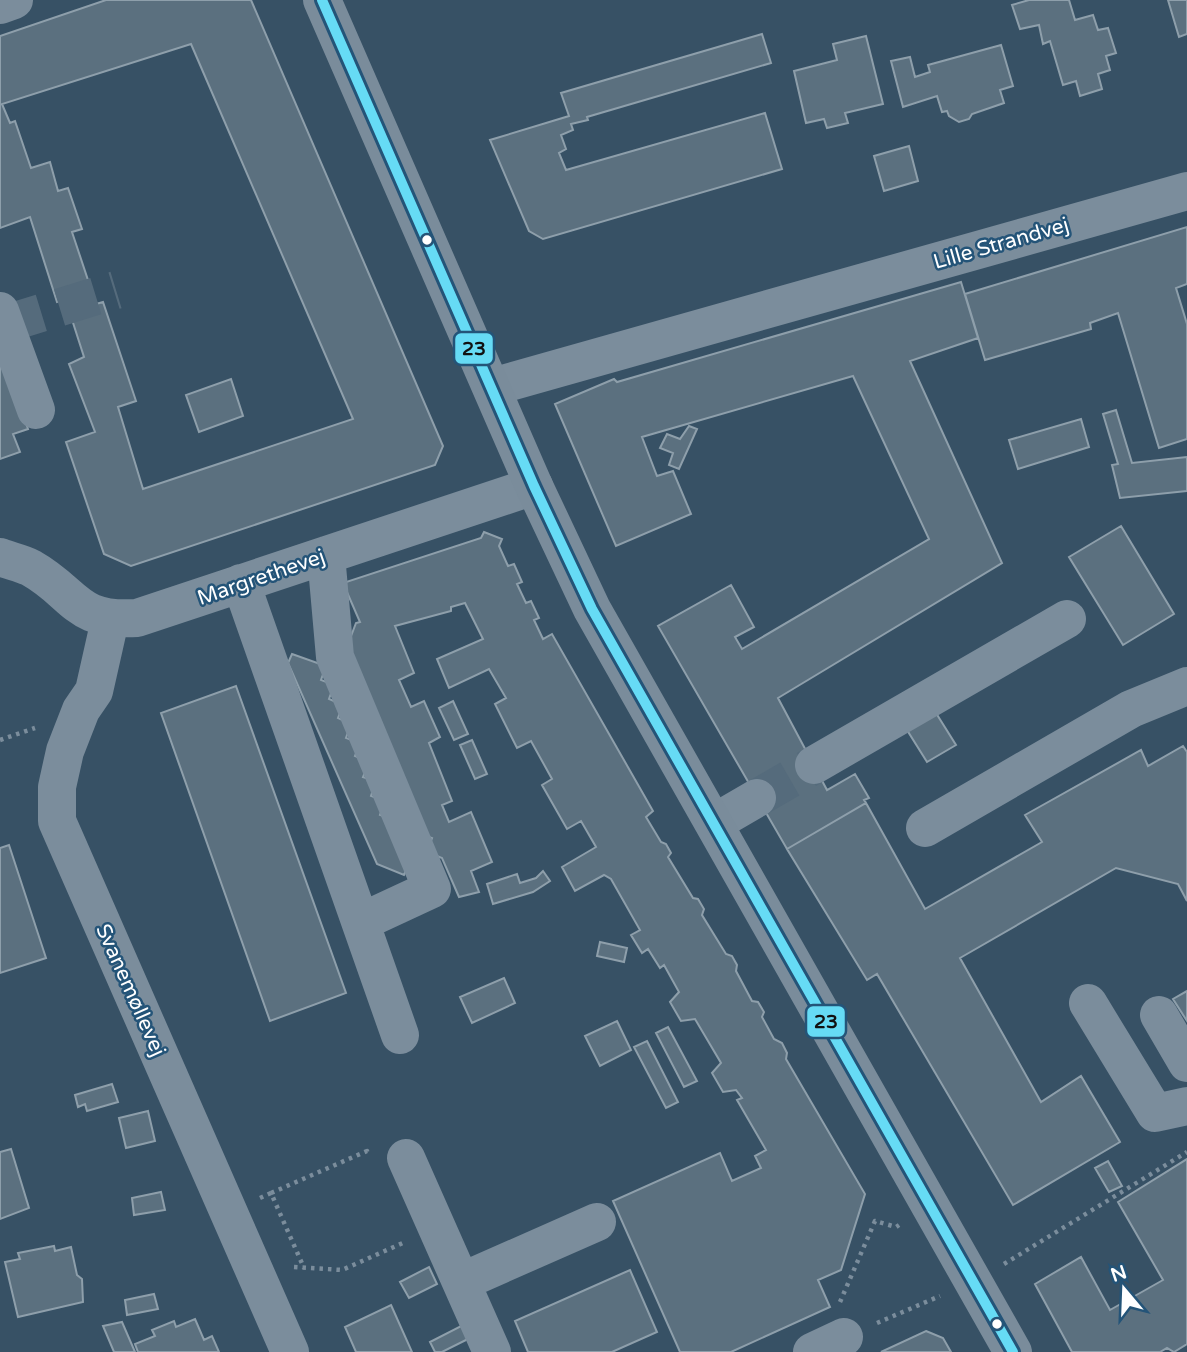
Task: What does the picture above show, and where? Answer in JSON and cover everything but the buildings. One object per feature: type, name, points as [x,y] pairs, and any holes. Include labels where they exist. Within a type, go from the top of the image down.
[{"type":"main road","points":[[322,0],[534,486],[592,609],[1013,1352]]},
{"type":"street","points":[[0,5],[14,0]]},
{"type":"street","name":"Lille Strandvej","points":[[492,387],[1187,191]]},
{"type":"street","points":[[0,311],[36,411]]},
{"type":"street","name":"Margrethevej","points":[[110,620],[136,618],[534,486]]},
{"type":"street","points":[[326,555],[335,657],[432,889],[360,922]]},
{"type":"street","points":[[0,557],[31,568],[85,612],[110,620]]},
{"type":"street","points":[[241,583],[400,1035]]},
{"type":"street","points":[[814,765],[1067,619]]},
{"type":"street","name":"Svanemøllevej","points":[[110,620],[94,691],[81,709],[65,751],[57,787],[57,821],[290,1352]]},
{"type":"street","points":[[925,828],[1131,709],[1187,686]]},
{"type":"street","points":[[714,823],[757,797]]},
{"type":"street","points":[[1088,1003],[1154,1113],[1187,1106]]},
{"type":"street","points":[[1159,1015],[1187,1063]]},
{"type":"street","points":[[389,1160],[461,1282],[492,1352]]},
{"type":"street","points":[[461,1282],[597,1222]]},
{"type":"path","points":[[271,1193],[367,1151],[389,1160]]},
{"type":"path","points":[[845,1327],[885,1319],[974,1281],[1187,1152]]},
{"type":"path","points":[[845,1327],[840,1302],[875,1221],[896,1227],[930,1207]]},
{"type":"path","points":[[259,1282],[294,1267],[342,1270],[408,1240],[403,1229]]},
{"type":"path","points":[[845,1327],[885,1319]]},
{"type":"tunnel","points":[[5,324],[116,290]]},
{"type":"tunnel","points":[[757,798],[814,765]]},
{"type":"transit line","name":"23","points":[[322,0],[534,486],[592,609],[1013,1352]]}]
